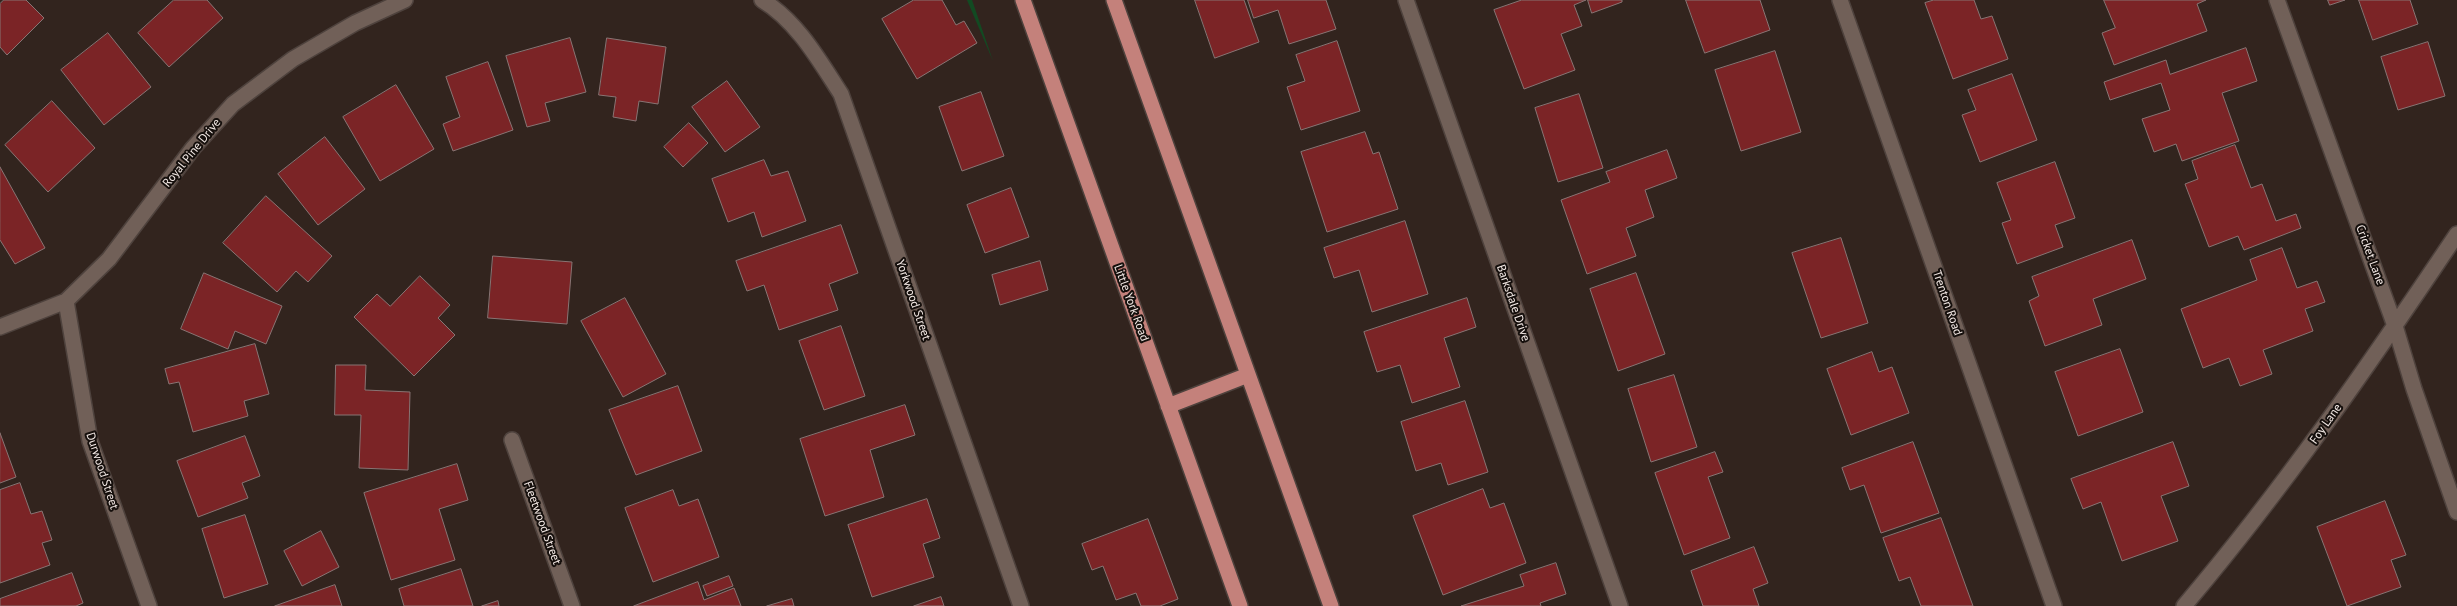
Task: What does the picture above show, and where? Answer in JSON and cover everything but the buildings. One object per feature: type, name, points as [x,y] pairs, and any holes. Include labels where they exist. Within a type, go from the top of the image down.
[{"type":"main road","name":"Little York Road","points":[[1022,0],[1240,606]]},
{"type":"main road","points":[[1114,0],[1331,606]]},
{"type":"main road","points":[[1168,406],[1248,375]]},
{"type":"street","name":"Royal Pine Drive","points":[[0,327],[66,301],[109,259],[193,148],[233,104],[293,59],[354,23],[405,0]]},
{"type":"street","name":"Yorkwood Street","points":[[762,0],[777,9],[812,48],[841,94],[1021,606]]},
{"type":"street","name":"Barksdale Drive","points":[[1406,0],[1620,606]]},
{"type":"street","name":"Trenton Road","points":[[1840,0],[2054,606]]},
{"type":"street","name":"Cricket Lane","points":[[2277,0],[2395,326],[2414,389],[2457,512]]},
{"type":"street","name":"Foy Lane","points":[[2184,606],[2236,545],[2288,477],[2395,326],[2457,234]]},
{"type":"street","name":"Durwood Street","points":[[66,301],[90,441],[149,606]]},
{"type":"street","name":"Fleetwood Street","points":[[512,440],[572,606]]},
{"type":"green space","points":[[967,0],[972,0],[993,61]]}]
